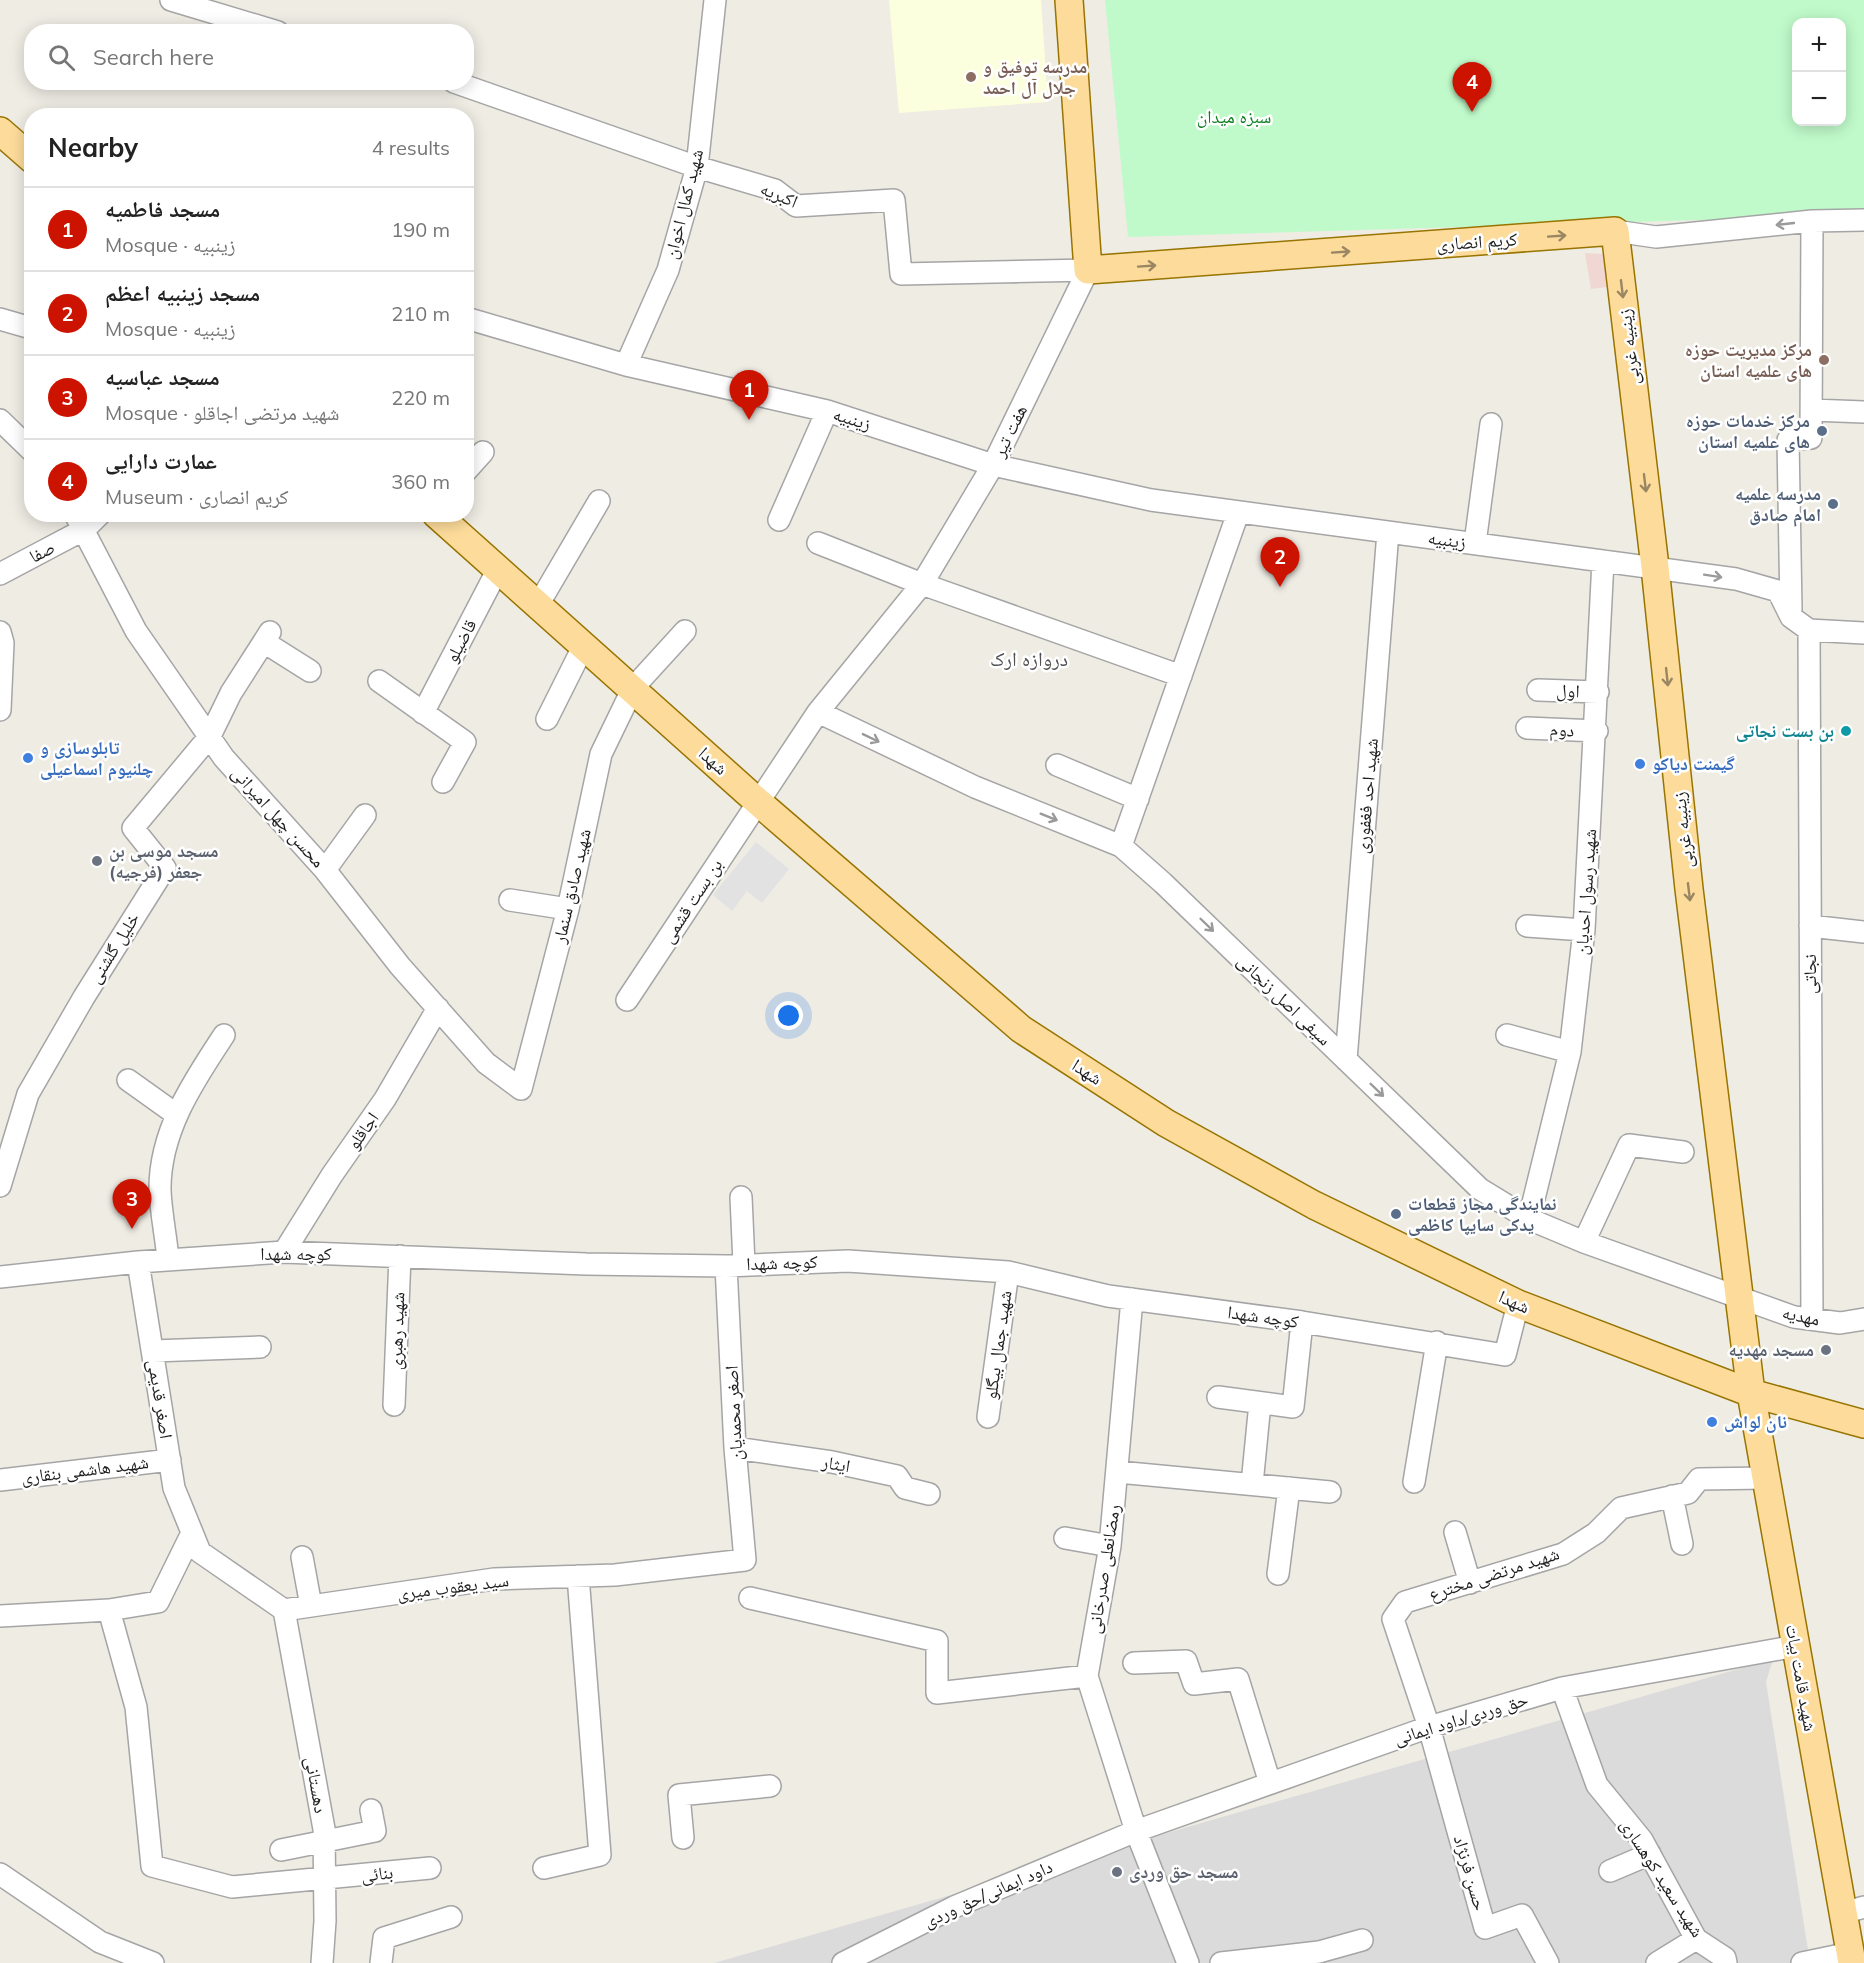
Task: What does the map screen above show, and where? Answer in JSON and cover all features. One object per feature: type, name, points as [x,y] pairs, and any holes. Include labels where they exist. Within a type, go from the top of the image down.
[{"type":"main road","name":"هفت تیر","points":[[1069,0],[1093,270]]},
{"type":"main road","points":[[1080,0],[1093,270]]},
{"type":"main road","points":[[0,131],[24,152]]},
{"type":"main road","name":"کریم انصاری","points":[[1093,270],[1615,231]]},
{"type":"main road","name":"زینبیه غربی","points":[[1615,231],[1655,567],[1689,889],[1751,1393]]},
{"type":"main road","name":"شهدا","points":[[445,522],[757,801],[1021,1029],[1166,1123],[1304,1200],[1518,1305],[1751,1393],[1864,1424]]},
{"type":"main road","name":"شهید قامت بیات","points":[[1751,1393],[1796,1646],[1853,1910],[1851,1958]]},
{"type":"street","points":[[171,0],[251,24]]},
{"type":"street","name":"شهید کمال اخوان","points":[[626,365],[668,270],[697,167],[715,0]]},
{"type":"street","name":"اکبریه","points":[[474,89],[697,167],[775,190],[796,206],[894,200],[900,274],[1093,270]]},
{"type":"street","name":"کریم انصاری","points":[[1615,231],[1656,237],[1812,221],[1864,220]]},
{"type":"street","points":[[1812,221],[1811,438],[1788,440],[1791,617],[1809,630],[1864,633]]},
{"type":"street","name":"هفت تیر","points":[[757,801],[818,712],[922,584],[993,465],[1093,270]]},
{"type":"street","points":[[0,319],[24,326]]},
{"type":"street","name":"زینبیه","points":[[474,320],[626,365],[827,411],[993,465],[1151,500],[1736,579],[1778,591],[1791,617]]},
{"type":"street","points":[[1812,410],[1864,412]]},
{"type":"street","points":[[779,519],[827,411]]},
{"type":"street","points":[[0,420],[24,443]]},
{"type":"street","points":[[1475,543],[1491,424]]},
{"type":"street","points":[[474,462],[483,452]]},
{"type":"street","points":[[538,604],[599,501]]},
{"type":"street","points":[[1121,846],[1238,513]]},
{"type":"street","name":"صفا","points":[[0,574],[80,522]]},
{"type":"street","name":"محسن چهل امیرانی","points":[[80,522],[136,631],[224,758],[325,870],[400,966],[486,1063],[522,1089]]},
{"type":"street","name":"شهید احد فغفوری","points":[[1346,1060],[1388,532]]},
{"type":"street","points":[[818,543],[922,584],[1181,676]]},
{"type":"street","name":"شهید رسول احدیان","points":[[1529,1219],[1570,1052],[1584,930],[1597,731],[1603,561]]},
{"type":"street","name":"قاضیلو","points":[[423,713],[498,569]]},
{"type":"street","name":"نجاتی","points":[[1809,630],[1812,1319]]},
{"type":"street","name":"شهید صادق سنمار","points":[[522,1089],[568,909],[601,754],[633,688],[685,631]]},
{"type":"street","points":[[0,632],[3,643],[0,710]]},
{"type":"street","points":[[210,736],[231,693],[267,637],[310,671]]},
{"type":"street","points":[[548,719],[584,645]]},
{"type":"street","points":[[379,681],[465,742],[443,782]]},
{"type":"street","name":"اول","points":[[1538,690],[1598,692]]},
{"type":"street","name":"سیفی اصل زنجانی","points":[[818,712],[975,788],[1121,846],[1163,883],[1480,1189],[1529,1219],[1584,1242],[1740,1298]]},
{"type":"street","name":"دوم","points":[[1527,728],[1597,731]]},
{"type":"street","name":"خلیل گلشنی","points":[[0,1186],[28,1094],[84,998],[165,868],[133,828],[210,736]]},
{"type":"street","points":[[1057,765],[1137,799]]},
{"type":"street","name":"بن بست قشمی","points":[[627,1000],[757,801]]},
{"type":"street","points":[[325,870],[365,815]]},
{"type":"street","points":[[510,900],[568,909]]},
{"type":"street","points":[[1527,926],[1584,930]]},
{"type":"street","points":[[1810,926],[1864,932]]},
{"type":"street","name":"اجاقلو","points":[[284,1252],[332,1175],[385,1099],[438,1008]]},
{"type":"street","points":[[168,1260],[160,1190],[169,1130],[196,1077],[224,1035]]},
{"type":"street","points":[[1507,1035],[1570,1052]]},
{"type":"street","points":[[128,1080],[177,1115]]},
{"type":"street","points":[[1584,1242],[1629,1145],[1683,1152]]},
{"type":"street","name":"اصغر محمدیان","points":[[741,1197],[735,1265],[735,1448],[745,1560]]},
{"type":"street","name":"کوچه شهدا","points":[[0,1277],[138,1262],[284,1252],[586,1264],[735,1265],[848,1261],[1008,1272],[1108,1296],[1437,1342],[1505,1355],[1518,1305]]},
{"type":"street","name":"شهید رهبری","points":[[394,1406],[400,1256]]},
{"type":"street","name":"اصغر قدیمی","points":[[138,1262],[174,1488],[192,1533]]},
{"type":"street","name":"شهید جمال بیگلو","points":[[988,1418],[1008,1272]]},
{"type":"street","name":"مهدیه","points":[[1740,1298],[1794,1317],[1840,1323],[1864,1318]]},
{"type":"street","name":"رمضانعلی صدرخانی","points":[[1132,1299],[1110,1546],[1087,1676],[1136,1831],[1188,1963]]},
{"type":"street","points":[[1218,1397],[1293,1407],[1302,1322]]},
{"type":"street","points":[[1414,1482],[1437,1342]]},
{"type":"street","points":[[153,1351],[260,1347]]},
{"type":"street","points":[[1252,1484],[1260,1402]]},
{"type":"street","name":"ایثار","points":[[735,1448],[832,1462],[897,1476],[905,1488],[929,1494]]},
{"type":"street","name":"شهید هاشمی بنقاری","points":[[0,1480],[170,1460]]},
{"type":"street","points":[[1118,1472],[1330,1492]]},
{"type":"street","name":"شهید مرتضی مخترع","points":[[1429,1727],[1393,1619],[1405,1602],[1563,1554],[1596,1533],[1621,1508],[1688,1493],[1699,1479],[1766,1478]]},
{"type":"street","points":[[1278,1575],[1289,1488]]},
{"type":"street","points":[[1672,1497],[1682,1544]]},
{"type":"street","points":[[1455,1532],[1470,1583]]},
{"type":"street","points":[[192,1533],[200,1552],[284,1610]]},
{"type":"street","points":[[0,1616],[109,1610],[158,1602],[192,1533]]},
{"type":"street","points":[[1065,1538],[1110,1546]]},
{"type":"street","points":[[302,1557],[311,1606]]},
{"type":"street","name":"سید یعقوب میری","points":[[284,1610],[494,1580],[615,1575],[745,1560]]},
{"type":"street","points":[[544,1868],[600,1855],[578,1576]]},
{"type":"street","points":[[750,1598],[936,1641],[938,1693],[1087,1676]]},
{"type":"street","name":"بنائی","points":[[109,1610],[136,1707],[152,1866],[232,1887],[325,1880],[430,1868]]},
{"type":"street","name":"دهستانی","points":[[284,1610],[324,1842],[322,1963]]},
{"type":"street","name":"حق وردی/داود ایمانی","points":[[1136,1831],[1429,1727],[1562,1688],[1796,1646]]},
{"type":"street","points":[[1134,1663],[1186,1661],[1194,1684],[1238,1679],[1270,1783]]},
{"type":"street","name":"شهید سعید کوهساری","points":[[1562,1688],[1597,1785],[1642,1840],[1696,1938],[1725,1958],[1726,1963]]},
{"type":"street","name":"حسن فرنژاد","points":[[1429,1727],[1485,1928],[1522,1915],[1548,1963]]},
{"type":"street","points":[[683,1838],[679,1795],[770,1786]]},
{"type":"street","points":[[281,1851],[375,1831],[371,1810]]},
{"type":"street","name":"داود ایمانی/حق وردی","points":[[843,1963],[954,1907],[1136,1831]]},
{"type":"street","points":[[1610,1871],[1650,1854]]},
{"type":"street","points":[[0,1874],[100,1942],[153,1963]]},
{"type":"street","points":[[381,1963],[384,1938],[451,1917]]},
{"type":"street","points":[[1658,1963],[1696,1938]]},
{"type":"street","points":[[1221,1963],[1319,1952],[1362,1940]]},
{"type":"street","points":[[1802,1963],[1851,1958]]},
{"type":"shaded area","name":"مدرسه توفیق و جلال آل احمد","points":[[889,0],[1041,0],[1048,102],[899,113]]},
{"type":"shaded area","points":[[1585,253],[1603,254],[1607,287],[1591,289]]},
{"type":"shaded area","points":[[756,842],[789,869],[762,903],[747,891],[732,911],[713,895]]},
{"type":"shaded area","points":[[1773,1659],[1766,1682],[1810,1963],[714,1963]]},
{"type":"green space","name":"سبزه میدان","points":[[1105,0],[1864,0],[1864,215],[1128,237]]},
{"type":"place","name":"مدرسه توفیق و جلال آل احمد","points":[[971,77]]},
{"type":"place","name":"عمارت دارایی","points":[[1472,112]]},
{"type":"place","name":"مرکز مدیریت حوزه های علمیه استان","points":[[1824,360]]},
{"type":"place","name":"مسجد فاطمیه","points":[[749,420]]},
{"type":"place","name":"مرکز خدمات حوزه های علمیه استان","points":[[1822,431]]},
{"type":"place","name":"مدرسه علمیه امام صادق","points":[[1833,504]]},
{"type":"place","name":"مسجد زینبیه اعظم","points":[[1280,587]]},
{"type":"place","name":"بن بست نجاتی","points":[[1846,731]]},
{"type":"place","name":"تابلوسازی و چلنیوم اسماعیلی","points":[[28,758]]},
{"type":"place","name":"گیمنت دیاکو","points":[[1640,764]]},
{"type":"place","name":"مسجد موسی بن جعفر (فرجیه)","points":[[97,861]]},
{"type":"place","name":"نمایندگی مجاز قطعات یدکی سایپا کاظمی","points":[[1396,1214]]},
{"type":"place","name":"مسجد عباسیه","points":[[132,1229]]},
{"type":"place","name":"مسجد مهدیه","points":[[1826,1350]]},
{"type":"place","name":"نان لواش","points":[[1712,1422]]},
{"type":"place","name":"مسجد حق وردی","points":[[1117,1872]]},
{"type":"district","name":"دروازه ارک","points":[[1029,659]]}]
